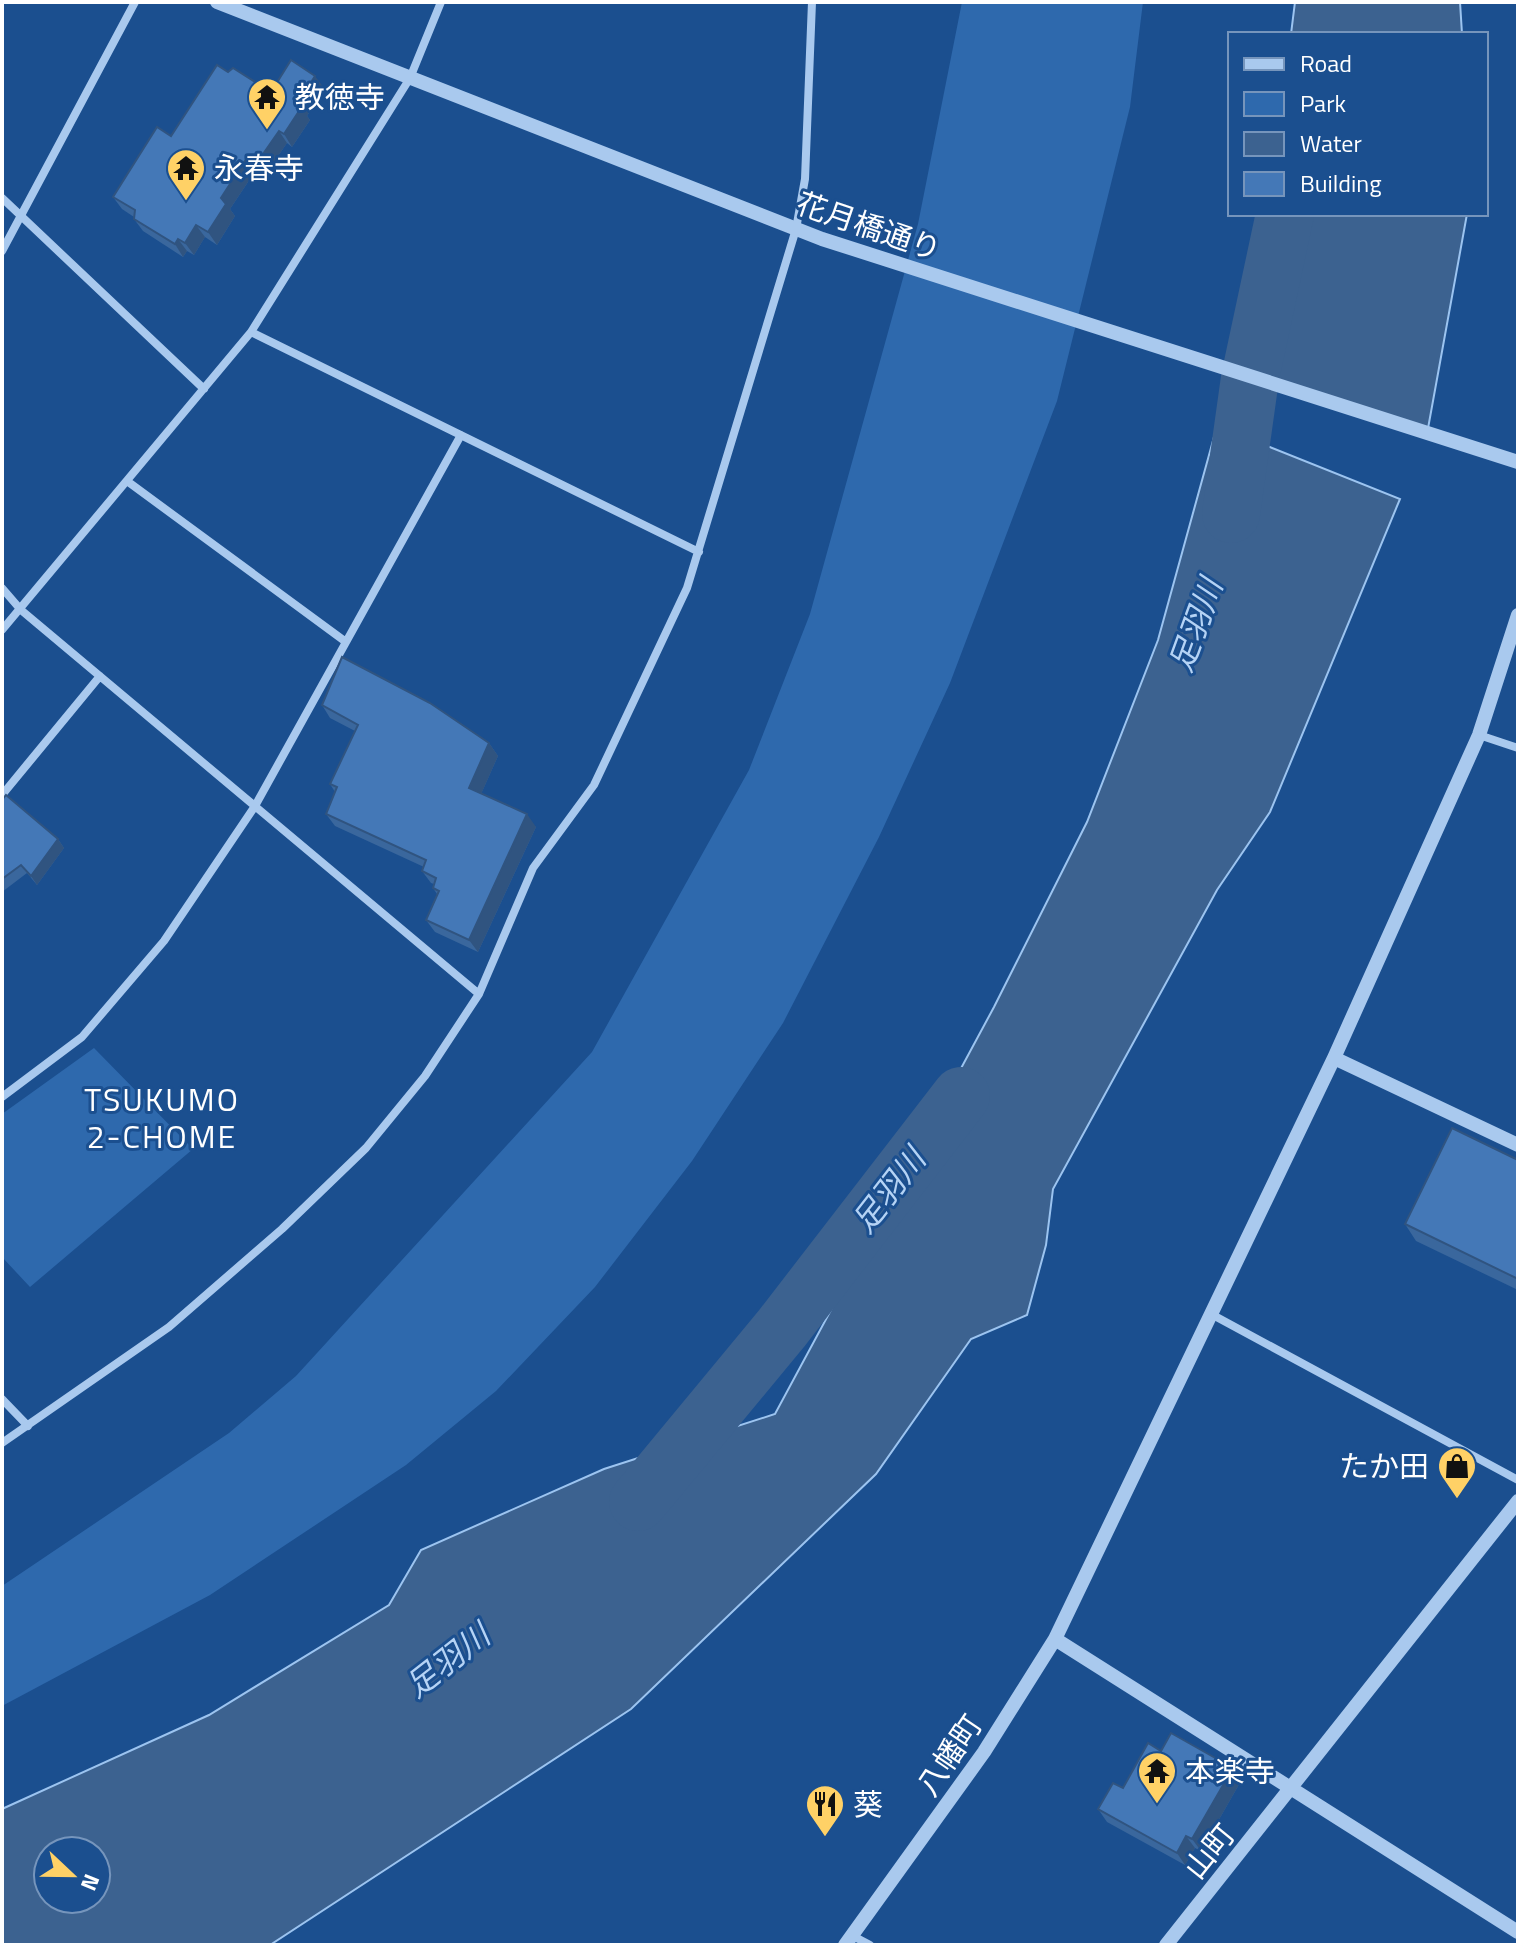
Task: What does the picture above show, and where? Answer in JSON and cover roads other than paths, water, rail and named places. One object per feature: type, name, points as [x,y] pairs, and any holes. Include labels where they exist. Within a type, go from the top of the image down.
[{"type":"street","points":[[2,251],[135,2]]},
{"type":"street","name":"花月橋通り","points":[[217,2],[822,239],[1518,462]]},
{"type":"street","points":[[2,630],[251,332],[410,78],[441,2]]},
{"type":"street","points":[[2,1443],[169,1327],[282,1229],[356,1158],[425,1076],[479,994],[533,868],[594,785],[687,588],[796,229],[805,179],[812,2]]},
{"type":"street","points":[[2,198],[204,389]]},
{"type":"street","points":[[251,332],[699,552]]},
{"type":"street","points":[[3,1093],[82,1037],[164,941],[255,806],[461,435]]},
{"type":"street","points":[[127,481],[346,642]]},
{"type":"street","points":[[2,588],[21,610],[479,994]]},
{"type":"street","name":"八幡町","points":[[849,1941],[984,1752],[1055,1639],[1334,1058],[1479,735],[1518,615]]},
{"type":"street","points":[[2,795],[100,676]]},
{"type":"street","points":[[1479,735],[1518,748]]},
{"type":"street","points":[[1334,1058],[1518,1145]]},
{"type":"street","points":[[1211,1314],[1518,1480]]},
{"type":"street","points":[[2,1399],[28,1426]]},
{"type":"street","name":"山町","points":[[1166,1945],[1518,1501]]},
{"type":"street","points":[[1055,1639],[1518,1932]]},
{"type":"street","points":[[849,1941],[870,1945]]},
{"type":"water","points":[[1295,2],[1460,2],[1462,32],[1291,32]]},
{"type":"water","points":[[1269,216],[1467,216],[1427,434],[1250,378]]},
{"type":"water","points":[[1217,426],[1400,499],[1270,812],[1217,890],[1053,1189],[1046,1245],[1027,1315],[971,1339],[876,1474],[631,1709],[270,1945],[2,1945],[2,1809],[209,1715],[389,1605],[421,1550],[604,1469],[775,1414],[994,1007],[1087,822],[1158,640]]},
{"type":"waterway","name":"足羽川","points":[[1231,514],[1250,378],[1285,216]]},
{"type":"waterway","name":"足羽川","points":[[638,1502],[782,1328],[961,1096]]},
{"type":"place","name":"教徳寺","points":[[267,131]]},
{"type":"place","name":"永春寺","points":[[186,202]]},
{"type":"place","name":"たか田","points":[[1457,1500]]},
{"type":"place","name":"本楽寺","points":[[1157,1805]]},
{"type":"place","name":"葵","points":[[825,1838]]},
{"type":"district","name":"TSUKUMO 2-CHOME","points":[[162,1118]]}]
